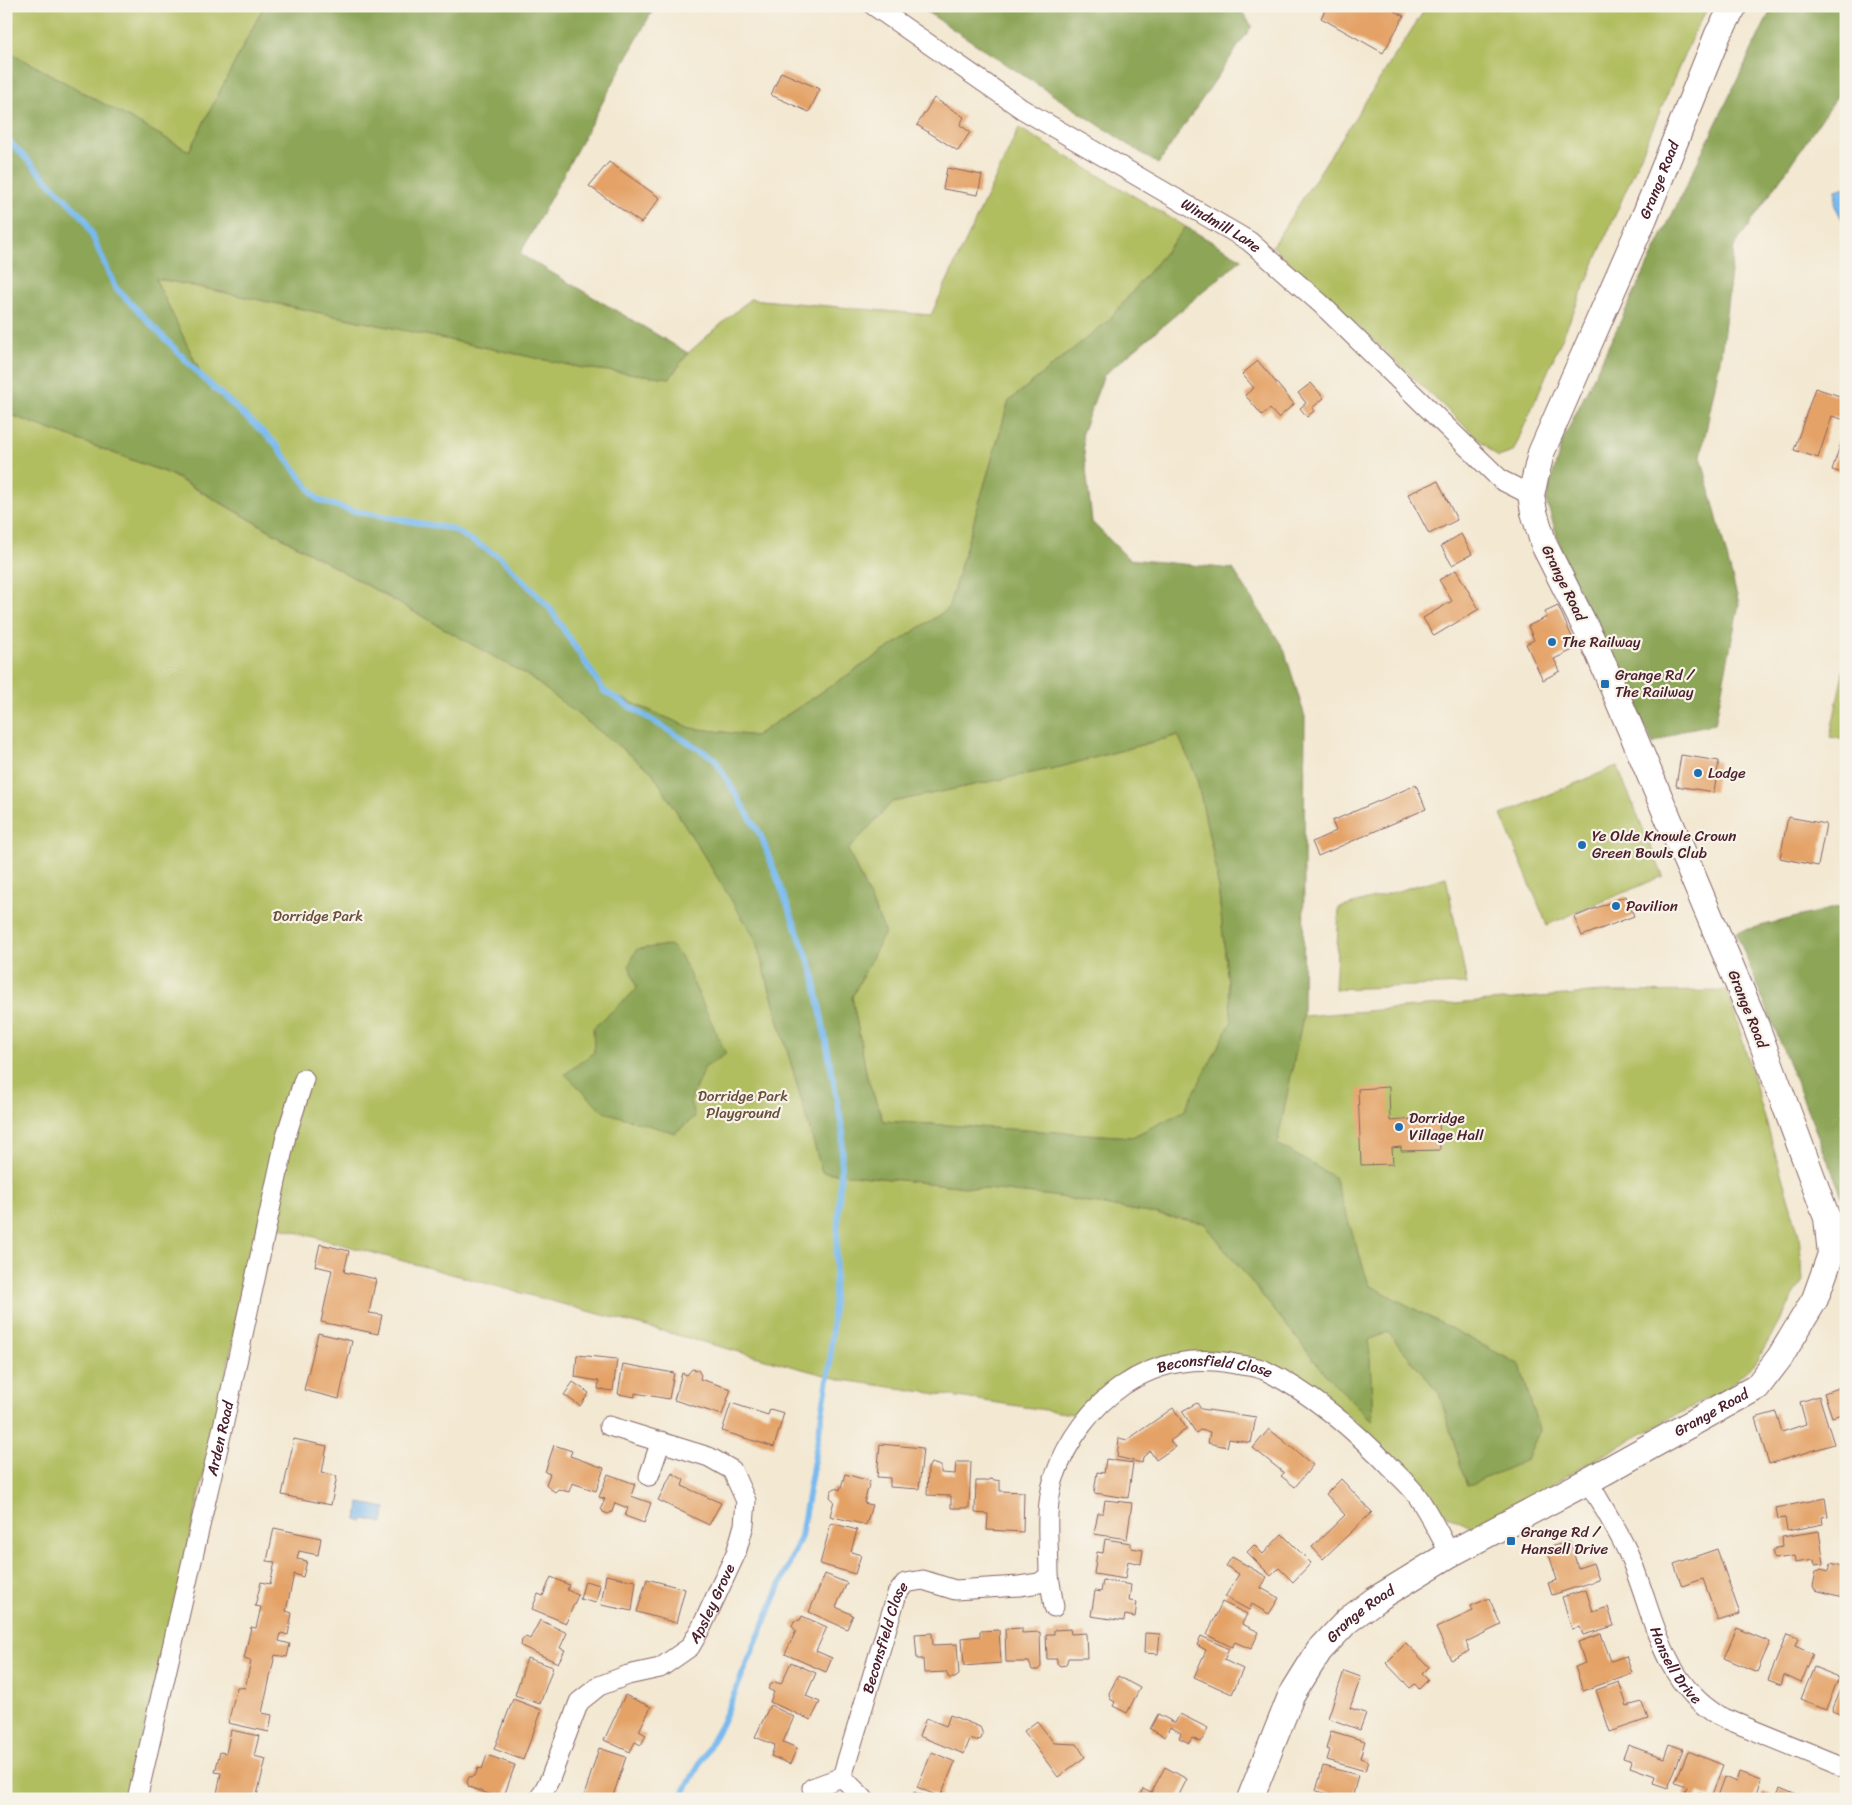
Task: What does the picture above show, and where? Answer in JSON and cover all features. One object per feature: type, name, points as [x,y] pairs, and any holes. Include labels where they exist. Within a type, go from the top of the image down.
[{"type":"main road","name":"Grange Road","points":[[1250,1799],[1291,1696],[1319,1651],[1347,1621],[1361,1610],[1450,1554],[1757,1388],[1780,1357],[1815,1299],[1827,1271],[1831,1254],[1827,1218],[1756,1026],[1598,652],[1551,562],[1534,512],[1531,495],[1541,453],[1644,218],[1718,34],[1734,6]]},
{"type":"street","name":"Windmill Lane","points":[[874,6],[1022,109],[1249,241],[1320,303],[1501,480],[1531,495]]},
{"type":"street","name":"Arden Road","points":[[137,1799],[224,1422],[286,1136],[304,1079]]},
{"type":"street","name":"Beconsfield Close","points":[[1054,1607],[1049,1576],[1048,1508],[1054,1479],[1067,1449],[1083,1422],[1099,1403],[1124,1384],[1166,1364],[1189,1360],[1216,1360],[1263,1370],[1339,1419],[1380,1456],[1418,1496],[1450,1554]]},
{"type":"street","name":"Apsley Grove","points":[[539,1799],[550,1779],[579,1702],[599,1686],[628,1675],[660,1668],[690,1647],[702,1626],[736,1553],[744,1525],[746,1501],[732,1470],[709,1457],[608,1426]]},
{"type":"street","points":[[649,1476],[661,1441]]},
{"type":"street","name":"Hansell Drive","points":[[1588,1481],[1629,1554],[1670,1666],[1688,1690],[1706,1708],[1719,1716],[1846,1768]]},
{"type":"street","name":"Beconsfield Close","points":[[842,1777],[897,1594],[905,1583],[923,1580],[955,1590],[1039,1583],[1049,1576]]},
{"type":"street","points":[[812,1788],[842,1777],[864,1799]]},
{"type":"green space","points":[[6,6],[264,6],[189,151],[6,50]]},
{"type":"green space","points":[[264,6],[655,6],[520,254],[688,353],[670,378],[583,368],[155,278],[203,378],[274,442],[318,500],[349,510],[452,529],[500,557],[549,607],[604,691],[691,728],[755,736],[948,609],[1009,401],[1109,320],[1186,227],[1242,259],[1104,375],[1082,433],[1092,522],[1129,559],[1233,569],[1284,649],[1305,717],[1303,1016],[1277,1144],[1334,1177],[1369,1285],[1520,1365],[1539,1431],[1527,1460],[1467,1486],[1439,1393],[1388,1332],[1369,1340],[1373,1422],[1329,1378],[1204,1223],[1054,1196],[822,1172],[755,938],[652,772],[530,677],[170,474],[6,413],[6,50],[189,151]],"holes":[[[1178,735],[1196,775],[1216,867],[1232,1021],[1184,1111],[1132,1137],[883,1121],[867,1077],[852,997],[885,932],[848,850],[892,802],[1060,767]]]},
{"type":"green space","points":[[927,6],[1238,6],[1252,26],[1158,164],[924,10]]},
{"type":"green space","points":[[1427,6],[1709,6],[1695,30],[1513,452],[1498,457],[1272,246]]},
{"type":"green space","points":[[1773,6],[1846,6],[1846,83],[1734,247],[1721,355],[1701,456],[1739,604],[1715,724],[1683,730],[1653,744],[1565,562],[1546,500],[1562,442]]},
{"type":"green space","points":[[1019,128],[1186,227],[1109,320],[1009,401],[948,609],[755,736],[691,728],[604,691],[549,607],[500,557],[452,529],[349,510],[318,500],[274,442],[203,378],[155,278],[583,368],[670,378],[688,353],[750,299],[931,315]]},
{"type":"green space","name":"Dorridge Park","points":[[6,413],[169,474],[530,677],[652,772],[755,938],[822,1172],[1054,1196],[1204,1223],[1329,1378],[1373,1421],[1369,1340],[1388,1332],[1439,1393],[1467,1486],[1527,1459],[1539,1431],[1520,1365],[1369,1285],[1334,1177],[1277,1144],[1303,1016],[1602,992],[1728,991],[1799,1235],[1803,1280],[1757,1361],[1728,1387],[1587,1464],[1477,1530],[1448,1516],[1431,1496],[1358,1423],[1310,1387],[1273,1367],[1242,1355],[1208,1351],[1166,1356],[1130,1369],[1106,1388],[1079,1415],[843,1380],[259,1222],[179,1588],[126,1799],[6,1799]]},
{"type":"green space","points":[[1846,658],[1846,740],[1830,737]]},
{"type":"green space","points":[[1179,735],[1196,775],[1216,867],[1232,1021],[1184,1112],[1132,1137],[883,1121],[867,1077],[852,997],[885,932],[848,850],[892,802],[1060,767]]},
{"type":"green space","name":"Ye Olde Knowle Crown Green Bowls Club","points":[[1617,766],[1663,876],[1547,925],[1501,815]]},
{"type":"green space","points":[[1446,877],[1467,984],[1335,989],[1339,908]]},
{"type":"green space","points":[[1846,905],[1846,1206],[1736,932]]},
{"type":"green space","points":[[670,945],[681,956],[726,1054],[704,1068],[690,1102],[695,1117],[675,1133],[604,1112],[565,1074],[594,1052],[593,1028],[637,989],[629,965],[637,949]]},
{"type":"water","points":[[1846,187],[1846,219],[1842,219],[1835,206],[1836,190]]},
{"type":"water","points":[[359,1503],[386,1508],[383,1523],[365,1519],[362,1522],[357,1520]]},
{"type":"building","points":[[1323,6],[1397,6],[1394,11],[1404,16],[1383,53],[1321,18],[1326,8]]},
{"type":"building","points":[[781,72],[820,89],[809,112],[771,95]]},
{"type":"building","points":[[934,98],[964,117],[960,125],[970,132],[958,151],[917,125]]},
{"type":"building","points":[[609,162],[660,198],[641,223],[589,186]]},
{"type":"building","points":[[947,168],[982,175],[978,195],[943,189]]},
{"type":"building","points":[[1258,361],[1294,404],[1278,418],[1270,409],[1262,415],[1245,395],[1254,388],[1242,374]]},
{"type":"building","points":[[1311,383],[1324,398],[1312,408],[1314,411],[1307,417],[1300,408],[1306,403],[1298,393]]},
{"type":"building","points":[[1815,388],[1846,398],[1845,420],[1832,416],[1818,458],[1794,450]]},
{"type":"building","points":[[1846,428],[1846,474],[1832,470]]},
{"type":"building","points":[[1438,481],[1457,520],[1429,534],[1408,494]]},
{"type":"building","points":[[1461,534],[1472,554],[1452,565],[1441,546]]},
{"type":"building","points":[[1456,570],[1479,609],[1434,636],[1423,618],[1452,601],[1439,580]]},
{"type":"building","name":"The Railway","points":[[1558,606],[1577,648],[1554,659],[1560,671],[1543,680],[1526,644],[1534,640],[1528,626],[1547,617],[1545,612]]},
{"type":"building","name":"Lodge","points":[[1681,755],[1719,761],[1714,792],[1676,786]]},
{"type":"building","points":[[1416,785],[1426,809],[1318,856],[1312,842],[1336,831],[1332,821]]},
{"type":"building","points":[[1788,817],[1826,824],[1818,866],[1780,858]]},
{"type":"building","name":"Pavilion","points":[[1626,896],[1634,916],[1582,936],[1574,917]]},
{"type":"building","name":"Dorridge Village Hall","points":[[1389,1087],[1390,1121],[1439,1117],[1440,1150],[1401,1151],[1401,1147],[1392,1148],[1393,1164],[1361,1165],[1358,1089]]},
{"type":"building","points":[[320,1244],[349,1251],[344,1272],[376,1279],[369,1313],[382,1315],[378,1334],[321,1322],[332,1270],[315,1266]]},
{"type":"building","points":[[318,1333],[352,1341],[339,1399],[304,1390]]},
{"type":"building","points":[[577,1355],[617,1359],[613,1391],[598,1389],[599,1381],[575,1377]]},
{"type":"building","points":[[623,1364],[674,1373],[669,1399],[635,1393],[635,1397],[618,1394]]},
{"type":"building","points":[[692,1369],[698,1370],[701,1375],[700,1379],[731,1389],[722,1415],[674,1400],[682,1373],[687,1375]]},
{"type":"building","points":[[573,1382],[589,1393],[580,1406],[564,1395]]},
{"type":"building","points":[[1846,1385],[1846,1413],[1832,1417],[1824,1393]]},
{"type":"building","points":[[1819,1396],[1834,1444],[1769,1464],[1755,1418],[1776,1412],[1782,1432],[1806,1424],[1800,1402]]},
{"type":"building","points":[[731,1403],[768,1415],[770,1409],[784,1413],[774,1447],[722,1431]]},
{"type":"building","points":[[1197,1403],[1201,1409],[1256,1417],[1251,1443],[1229,1439],[1227,1447],[1208,1443],[1210,1432],[1200,1430],[1196,1433],[1182,1411]]},
{"type":"building","points":[[1173,1408],[1187,1429],[1170,1441],[1175,1447],[1156,1460],[1150,1451],[1143,1457],[1142,1463],[1117,1457],[1119,1438],[1127,1440]]},
{"type":"building","points":[[1269,1429],[1313,1465],[1295,1487],[1281,1476],[1284,1473],[1253,1448]]},
{"type":"building","points":[[294,1439],[327,1446],[322,1473],[337,1476],[331,1505],[282,1495]]},
{"type":"building","points":[[880,1444],[923,1448],[919,1489],[890,1487],[890,1478],[877,1477]]},
{"type":"building","points":[[554,1445],[572,1451],[570,1456],[604,1468],[596,1491],[572,1483],[569,1492],[558,1489],[555,1492],[549,1488],[546,1484],[550,1474],[545,1472]]},
{"type":"building","points":[[1106,1459],[1133,1463],[1128,1498],[1094,1493],[1097,1472],[1104,1473]]},
{"type":"building","points":[[956,1462],[971,1462],[969,1508],[951,1508],[951,1496],[927,1495],[928,1468],[931,1463],[941,1466],[941,1473],[955,1474]]},
{"type":"building","points":[[672,1473],[684,1480],[682,1486],[721,1503],[709,1525],[658,1500]]},
{"type":"building","points":[[608,1474],[635,1484],[631,1496],[651,1503],[644,1523],[625,1516],[628,1508],[615,1503],[612,1512],[608,1514],[603,1512],[601,1508],[605,1499],[599,1497]]},
{"type":"building","points":[[845,1474],[870,1481],[864,1503],[872,1505],[866,1525],[830,1516],[834,1501],[830,1497],[831,1491],[835,1488],[840,1490]]},
{"type":"building","points":[[990,1479],[1000,1481],[1000,1491],[1024,1492],[1023,1532],[987,1530],[988,1514],[975,1513],[976,1481]]},
{"type":"building","points":[[1341,1479],[1372,1512],[1323,1559],[1312,1547],[1345,1515],[1326,1494]]},
{"type":"building","points":[[1825,1498],[1828,1516],[1822,1517],[1823,1524],[1787,1531],[1785,1518],[1778,1519],[1776,1508]]},
{"type":"building","points":[[1105,1500],[1132,1503],[1127,1539],[1094,1534],[1098,1513],[1103,1513]]},
{"type":"building","points":[[831,1523],[857,1530],[851,1552],[861,1555],[855,1574],[820,1564]]},
{"type":"building","points":[[274,1528],[321,1538],[318,1555],[299,1551],[297,1559],[307,1561],[303,1577],[294,1574],[286,1611],[292,1613],[288,1635],[281,1633],[279,1641],[290,1644],[287,1657],[275,1655],[262,1713],[272,1715],[269,1732],[228,1723],[237,1687],[245,1688],[251,1661],[244,1659],[251,1627],[256,1628],[261,1607],[255,1606],[261,1582],[270,1584],[275,1562],[267,1561]]},
{"type":"building","points":[[1819,1531],[1824,1564],[1815,1565],[1814,1560],[1795,1563],[1794,1556],[1775,1559],[1773,1556],[1776,1548],[1783,1547],[1782,1537]]},
{"type":"building","points":[[1282,1534],[1311,1563],[1293,1582],[1279,1568],[1271,1576],[1247,1552],[1254,1545],[1263,1554]]},
{"type":"building","points":[[1105,1539],[1131,1543],[1131,1548],[1143,1550],[1141,1564],[1128,1561],[1125,1579],[1094,1574],[1097,1552],[1103,1553]]},
{"type":"building","points":[[1570,1541],[1578,1568],[1593,1563],[1599,1580],[1552,1595],[1548,1583],[1557,1580],[1547,1548]]},
{"type":"building","points":[[1717,1549],[1740,1614],[1718,1621],[1703,1579],[1682,1586],[1674,1564]]},
{"type":"building","points":[[1232,1557],[1267,1577],[1261,1588],[1279,1598],[1269,1614],[1252,1604],[1249,1610],[1225,1597],[1239,1574],[1226,1566]]},
{"type":"building","points":[[1831,1563],[1846,1567],[1846,1598],[1815,1590],[1813,1586],[1816,1572],[1821,1569],[1829,1571]]},
{"type":"building","points":[[825,1574],[847,1583],[836,1607],[853,1615],[847,1629],[809,1612]]},
{"type":"building","points":[[606,1575],[636,1581],[632,1611],[601,1605]]},
{"type":"building","points":[[551,1577],[569,1585],[567,1590],[578,1595],[566,1623],[532,1609],[538,1594],[543,1596]]},
{"type":"building","points":[[647,1579],[685,1589],[676,1623],[637,1612]]},
{"type":"building","points":[[1103,1580],[1131,1585],[1129,1601],[1137,1602],[1135,1617],[1125,1615],[1124,1621],[1091,1616],[1095,1591],[1101,1592]]},
{"type":"building","points":[[585,1581],[600,1585],[596,1603],[580,1599]]},
{"type":"building","points":[[1586,1590],[1593,1612],[1608,1607],[1614,1626],[1583,1635],[1580,1627],[1572,1629],[1562,1597]]},
{"type":"building","points":[[1489,1598],[1501,1625],[1466,1642],[1470,1651],[1451,1660],[1436,1628],[1473,1611],[1471,1606]]},
{"type":"building","points":[[1222,1602],[1247,1614],[1242,1624],[1259,1632],[1251,1649],[1235,1642],[1232,1647],[1207,1635]]},
{"type":"building","points":[[802,1616],[827,1627],[816,1651],[832,1658],[826,1672],[785,1654],[796,1631],[792,1626],[794,1621],[800,1620]]},
{"type":"building","points":[[540,1620],[567,1633],[560,1648],[565,1650],[558,1663],[521,1646],[522,1639],[526,1637],[530,1639]]},
{"type":"building","points":[[1022,1628],[1022,1633],[1040,1632],[1041,1667],[1038,1670],[1032,1670],[1029,1662],[1006,1662],[1005,1629]]},
{"type":"building","points":[[1737,1628],[1770,1642],[1757,1672],[1724,1658]]},
{"type":"building","points":[[1070,1629],[1071,1634],[1086,1633],[1087,1658],[1068,1658],[1066,1665],[1060,1666],[1057,1663],[1057,1659],[1047,1659],[1046,1634],[1054,1634],[1054,1630]]},
{"type":"building","points":[[999,1630],[1001,1663],[964,1666],[962,1638],[980,1636],[980,1631]]},
{"type":"building","points":[[932,1633],[933,1645],[957,1644],[959,1675],[955,1678],[949,1678],[946,1672],[924,1673],[923,1659],[917,1659],[915,1634]]},
{"type":"building","points":[[1145,1633],[1160,1634],[1158,1654],[1144,1653]]},
{"type":"building","points":[[1601,1634],[1611,1661],[1626,1656],[1632,1673],[1583,1691],[1575,1667],[1585,1663],[1578,1642]]},
{"type":"building","points":[[1787,1634],[1798,1638],[1795,1646],[1813,1654],[1801,1683],[1784,1675],[1781,1685],[1768,1680]]},
{"type":"building","points":[[1201,1636],[1229,1649],[1224,1660],[1243,1669],[1232,1694],[1194,1677],[1206,1650],[1197,1645]]},
{"type":"building","points":[[1406,1643],[1429,1667],[1422,1674],[1428,1680],[1419,1689],[1415,1684],[1410,1688],[1386,1663]]},
{"type":"building","points":[[527,1658],[553,1667],[540,1704],[515,1695]]},
{"type":"building","points":[[791,1662],[816,1673],[806,1696],[820,1702],[811,1720],[770,1702],[774,1692],[768,1689],[770,1685],[775,1682],[781,1684]]},
{"type":"building","points":[[1814,1667],[1839,1677],[1826,1709],[1801,1699]]},
{"type":"building","points":[[1344,1671],[1361,1677],[1350,1708],[1366,1713],[1360,1730],[1328,1718]]},
{"type":"building","points":[[1118,1676],[1140,1688],[1127,1713],[1113,1706],[1115,1702],[1110,1699],[1109,1693]]},
{"type":"building","points":[[1846,1677],[1846,1716],[1832,1711]]},
{"type":"building","points":[[1619,1682],[1627,1706],[1642,1702],[1648,1719],[1610,1732],[1596,1690]]},
{"type":"building","points":[[625,1695],[651,1707],[639,1731],[646,1735],[641,1745],[635,1742],[630,1752],[604,1740]]},
{"type":"building","points":[[513,1699],[542,1710],[523,1760],[494,1749]]},
{"type":"building","points":[[770,1705],[794,1717],[783,1742],[797,1748],[790,1764],[771,1756],[775,1745],[755,1737]]},
{"type":"building","points":[[1158,1714],[1175,1723],[1180,1714],[1208,1728],[1201,1742],[1192,1738],[1189,1743],[1179,1738],[1181,1733],[1170,1727],[1165,1737],[1150,1729]]},
{"type":"building","points":[[950,1715],[980,1727],[983,1734],[981,1739],[976,1741],[970,1739],[964,1754],[919,1736],[926,1718],[946,1726]]},
{"type":"building","points":[[1037,1721],[1054,1743],[1077,1744],[1085,1757],[1058,1777],[1024,1731]]},
{"type":"building","points":[[231,1730],[259,1736],[254,1756],[266,1759],[256,1799],[216,1799],[221,1773],[215,1772],[220,1752],[226,1753]]},
{"type":"building","points":[[1331,1731],[1365,1741],[1360,1758],[1368,1761],[1365,1771],[1327,1760],[1330,1750],[1326,1749]]},
{"type":"building","points":[[1669,1744],[1683,1749],[1668,1788],[1653,1783],[1655,1776],[1630,1767],[1632,1761],[1623,1758],[1628,1745],[1664,1758]]},
{"type":"building","points":[[599,1748],[626,1757],[612,1799],[583,1799]]},
{"type":"building","points":[[1688,1751],[1723,1765],[1711,1797],[1699,1792],[1696,1799],[1693,1799],[1684,1795],[1687,1787],[1675,1783]]},
{"type":"building","points":[[932,1752],[955,1762],[940,1797],[917,1787]]},
{"type":"building","points":[[487,1755],[515,1765],[503,1799],[469,1787],[467,1782],[469,1777],[475,1776],[478,1768],[482,1769]]},
{"type":"building","points":[[1323,1766],[1358,1775],[1352,1799],[1316,1791]]},
{"type":"building","points":[[1165,1767],[1187,1779],[1177,1799],[1138,1799],[1143,1789],[1151,1793]]},
{"type":"building","points":[[1739,1772],[1761,1780],[1754,1799],[1716,1799],[1724,1777],[1736,1782]]},
{"type":"building","points":[[1780,1788],[1801,1797],[1800,1799],[1760,1799],[1764,1791],[1776,1797]]},
{"type":"building","points":[[914,1792],[932,1799],[912,1799]]},
{"type":"waterway","points":[[6,138],[85,219],[115,287],[203,378],[274,442],[318,500],[349,510],[452,529],[500,557],[549,607],[604,691],[714,758],[761,836],[813,972],[843,1132],[830,1367],[801,1536],[722,1723],[680,1799]]},
{"type":"place","name":"The Railway","points":[[1552,642]]},
{"type":"place","name":"Grange Rd / The Railway","points":[[1605,684]]},
{"type":"place","name":"Lodge","points":[[1698,773]]},
{"type":"place","name":"Ye Olde Knowle Crown Green Bowls Club","points":[[1582,845]]},
{"type":"place","name":"Pavilion","points":[[1616,906]]},
{"type":"place","name":"Dorridge Village Hall","points":[[1399,1127]]},
{"type":"place","name":"Grange Rd / Hansell Drive","points":[[1511,1541]]},
{"type":"park label","name":"Dorridge Park Playground","points":[[743,1104]]}]
